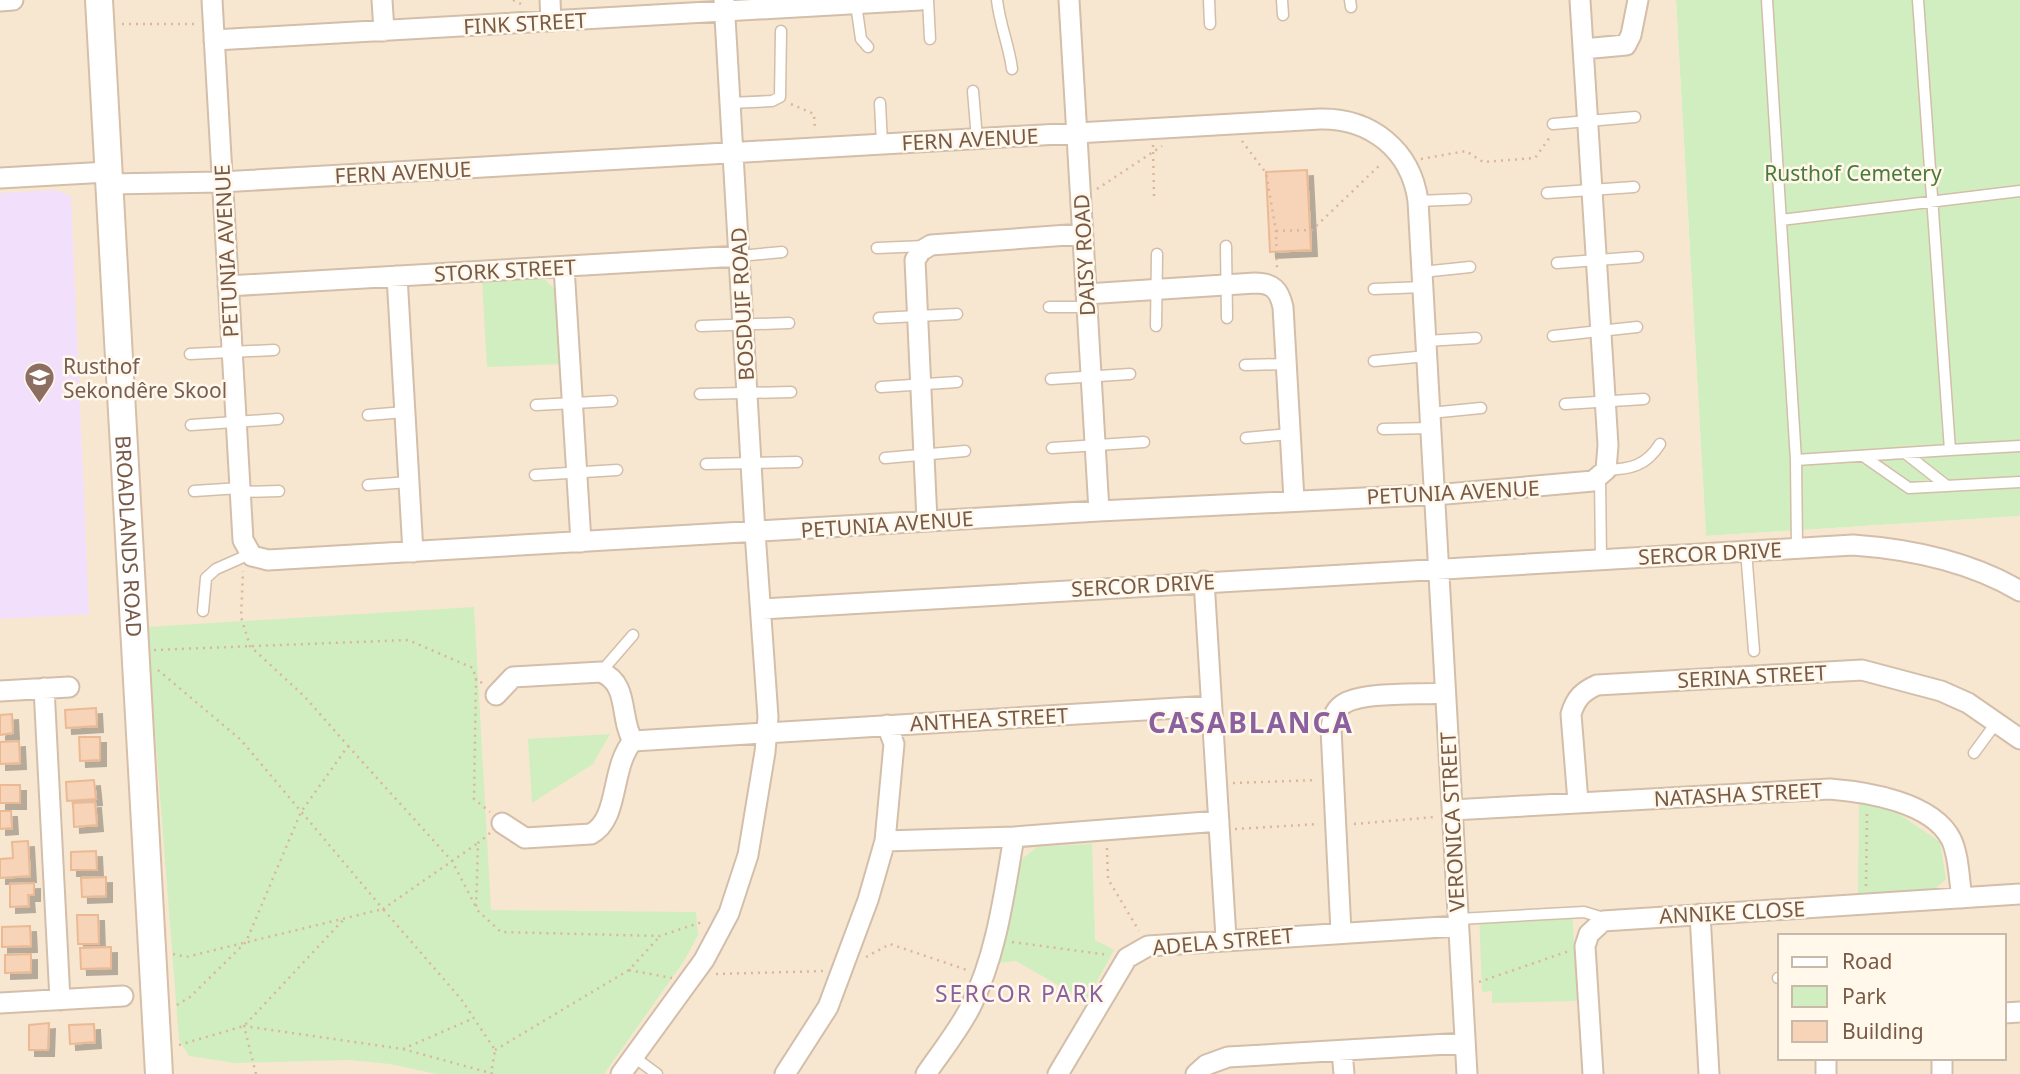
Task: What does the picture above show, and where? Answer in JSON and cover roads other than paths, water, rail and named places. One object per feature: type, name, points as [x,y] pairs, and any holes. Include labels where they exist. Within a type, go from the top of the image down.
[{"type":"main road","name":"BROADLANDS ROAD","points":[[99,12],[159,1062]]},
{"type":"street","points":[[0,1],[13,0]]},
{"type":"street","name":"PETUNIA AVENUE","points":[[212,0],[243,540],[247,556],[258,560],[1099,510],[1434,494],[1584,484],[1603,473]]},
{"type":"street","points":[[382,0],[384,31]]},
{"type":"street","points":[[550,0],[551,21]]},
{"type":"street","name":"FINK STREET","points":[[214,40],[551,21],[724,6],[920,0]]},
{"type":"street","name":"DAISY ROAD","points":[[1069,0],[1099,510]]},
{"type":"street","points":[[1580,0],[1609,458],[1603,473]]},
{"type":"street","points":[[1583,49],[1626,45],[1632,35],[1638,0]]},
{"type":"street","name":"BOSDUIF ROAD","points":[[724,6],[755,532],[762,608]]},
{"type":"street","name":"FERN AVENUE","points":[[0,178],[221,182],[1238,123],[1347,120],[1370,129],[1400,156],[1412,176],[1418,201]]},
{"type":"street","points":[[1418,201],[1438,569]]},
{"type":"street","points":[[927,521],[915,260],[921,251],[931,245],[1082,234]]},
{"type":"street","name":"STORK STREET","points":[[228,286],[739,256]]},
{"type":"street","points":[[564,267],[582,542]]},
{"type":"street","points":[[397,276],[413,552]]},
{"type":"street","points":[[1086,300],[1157,289],[1228,285],[1267,283],[1277,290],[1283,307],[1294,500]]},
{"type":"street","name":"SERCOR DRIVE","points":[[762,608],[1853,545],[1906,551],[1998,578],[2020,591]]},
{"type":"street","name":"VERONICA STREET","points":[[1438,569],[1466,1074]]},
{"type":"street","points":[[1204,582],[1226,938]]},
{"type":"street","points":[[621,1074],[704,960],[729,913],[748,855],[767,733],[762,608]]},
{"type":"street","name":"SERINA STREET","points":[[1578,802],[1571,714],[1575,701],[1583,691],[1597,685],[1862,670],[1941,691],[1968,703],[2020,739]]},
{"type":"street","points":[[496,695],[513,677],[601,672],[613,679],[620,689],[627,729],[633,741],[620,760],[607,819],[598,830],[591,834],[524,838],[502,823]]},
{"type":"street","points":[[0,691],[69,687]]},
{"type":"street","points":[[44,688],[60,1000]]},
{"type":"street","points":[[1341,932],[1331,722],[1343,704],[1357,699],[1445,693]]},
{"type":"street","name":"ANTHEA STREET","points":[[633,741],[1212,706]]},
{"type":"street","points":[[785,1074],[820,1021],[844,970],[885,841],[894,744],[887,726]]},
{"type":"street","name":"NATASHA STREET","points":[[1452,810],[1830,789],[1868,793],[1896,801],[1941,827],[1951,840],[1962,898]]},
{"type":"street","points":[[885,841],[1014,837],[1219,821]]},
{"type":"street","points":[[926,1074],[965,1017],[985,971],[995,940],[1014,837]]},
{"type":"street","name":"ANNIKE CLOSE","points":[[1608,919],[2020,894]]},
{"type":"street","points":[[1700,914],[1709,1074]]},
{"type":"street","points":[[1593,1074],[1586,946],[1593,929],[1608,919]]},
{"type":"street","name":"ADELA STREET","points":[[1058,1074],[1127,958],[1148,946],[1458,922]]},
{"type":"street","points":[[0,1003],[123,996]]},
{"type":"street","points":[[1196,1074],[1206,1065],[1228,1057],[1465,1043]]},
{"type":"street","points":[[1342,1051],[1344,1074]]},
{"type":"lane","points":[[928,0],[930,39]]},
{"type":"lane","points":[[997,0],[1000,29],[1009,50],[1012,69]]},
{"type":"lane","points":[[1209,0],[1210,24]]},
{"type":"lane","points":[[1282,0],[1283,15]]},
{"type":"lane","points":[[1768,0],[1796,460],[1797,548]]},
{"type":"lane","points":[[1917,0],[1950,450]]},
{"type":"lane","points":[[856,4],[861,39],[868,47]]},
{"type":"lane","points":[[730,103],[778,99],[782,91],[781,31]]},
{"type":"lane","points":[[973,91],[977,138]]},
{"type":"lane","points":[[880,103],[882,144]]},
{"type":"lane","points":[[1553,124],[1635,117]]},
{"type":"lane","points":[[1547,193],[1634,187]]},
{"type":"lane","points":[[1781,220],[2020,191]]},
{"type":"lane","points":[[1418,201],[1466,199]]},
{"type":"lane","points":[[877,248],[931,245]]},
{"type":"lane","points":[[1226,246],[1227,318]]},
{"type":"lane","name":"STORK STREET","points":[[739,256],[782,252]]},
{"type":"lane","points":[[1156,326],[1157,254]]},
{"type":"lane","points":[[1557,263],[1638,257]]},
{"type":"lane","points":[[1374,289],[1470,267]]},
{"type":"lane","points":[[1049,307],[1086,300]]},
{"type":"lane","points":[[880,318],[957,314]]},
{"type":"lane","points":[[701,326],[789,323]]},
{"type":"lane","points":[[1553,336],[1637,327]]},
{"type":"lane","points":[[1374,361],[1476,338]]},
{"type":"lane","points":[[190,355],[274,350]]},
{"type":"lane","points":[[1245,365],[1286,364]]},
{"type":"lane","points":[[1051,379],[1130,374]]},
{"type":"lane","points":[[881,387],[957,382]]},
{"type":"lane","points":[[700,394],[791,392]]},
{"type":"lane","points":[[1565,404],[1644,399]]},
{"type":"lane","points":[[536,405],[612,401]]},
{"type":"lane","points":[[1383,429],[1481,408]]},
{"type":"lane","points":[[368,415],[405,412]]},
{"type":"lane","points":[[191,425],[278,419]]},
{"type":"lane","points":[[1246,438],[1290,434]]},
{"type":"lane","points":[[1052,448],[1144,442]]},
{"type":"lane","points":[[1601,559],[1603,473],[1638,467],[1646,462],[1660,444]]},
{"type":"lane","points":[[1796,460],[2020,446]]},
{"type":"lane","points":[[885,458],[965,452]]},
{"type":"lane","points":[[1905,453],[1947,486]]},
{"type":"lane","points":[[1863,456],[1905,487],[2020,482]]},
{"type":"lane","points":[[706,464],[797,462]]},
{"type":"lane","points":[[535,475],[617,470]]},
{"type":"lane","points":[[368,485],[409,482]]},
{"type":"lane","points":[[194,491],[279,491]]},
{"type":"lane","points":[[1746,551],[1754,651]]},
{"type":"lane","points":[[203,611],[206,578],[216,569],[247,556]]},
{"type":"lane","points":[[601,672],[633,635]]},
{"type":"lane","points":[[1974,754],[1996,723]]},
{"type":"lane","points":[[1458,922],[1584,912],[1608,919]]},
{"type":"lane","points":[[634,1057],[657,1074]]},
{"type":"place","name":"Rusthof Sekondêre Skool","points":[[40,405]]},
{"type":"district","name":"CASABLANCA","points":[[1251,722]]},
{"type":"district","name":"SERCOR PARK","points":[[1020,993]]},
{"type":"park label","name":"Rusthof Cemetery","points":[[1853,173]]}]
